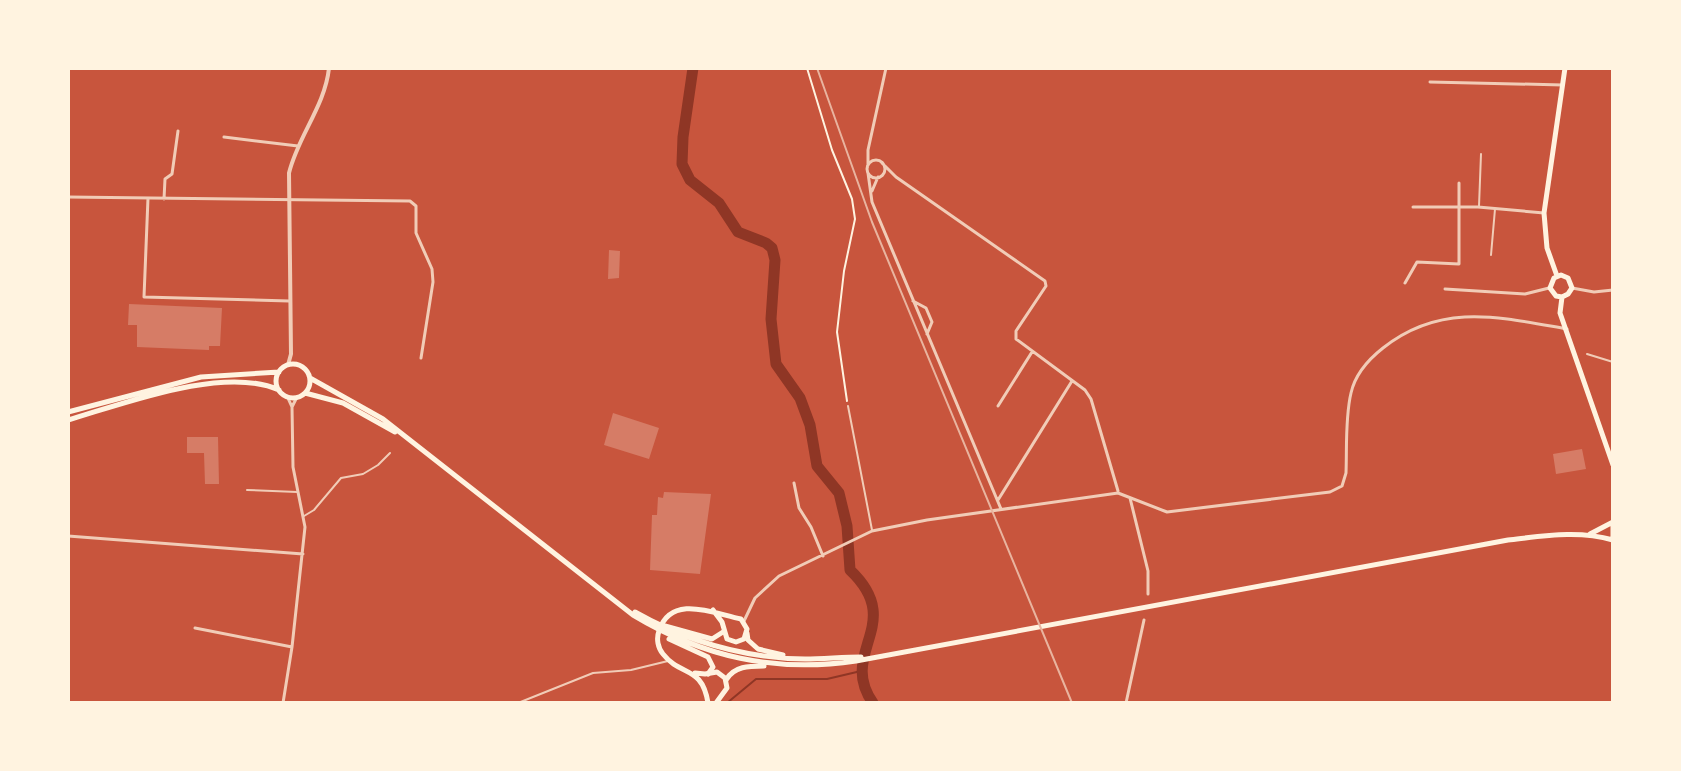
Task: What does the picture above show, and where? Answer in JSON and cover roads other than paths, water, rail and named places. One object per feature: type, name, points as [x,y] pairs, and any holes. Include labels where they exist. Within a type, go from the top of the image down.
[{"type":"main road","points":[[1557,276],[1547,248],[1544,213],[1565,68]]},
{"type":"main road","points":[[1557,276],[1568,278],[1572,288],[1562,297],[1556,296],[1550,288],[1557,276]]},
{"type":"main road","points":[[1562,297],[1560,313],[1613,465]]},
{"type":"main road","points":[[68,412],[201,377],[279,372],[288,365],[296,365],[305,369],[310,378],[324,388],[370,409],[611,597],[708,657],[713,667],[702,684]]},
{"type":"main road","points":[[279,372],[279,390]]},
{"type":"main road","points":[[305,393],[310,378]]},
{"type":"main road","points":[[68,420],[159,393],[210,383],[252,383],[279,390],[287,396],[297,397],[305,393],[326,397],[362,411],[424,453]]},
{"type":"main road","points":[[726,680],[733,671],[744,667],[871,658],[1508,540],[1590,534],[1613,539],[1613,523],[1590,534]]},
{"type":"main road","points":[[708,703],[702,684],[662,653],[657,635],[663,619],[682,609],[713,610],[730,619],[738,618],[744,621],[748,640],[758,649],[808,659]]},
{"type":"main road","points":[[713,610],[719,616],[727,639],[734,642],[742,640],[747,633]]},
{"type":"main road","points":[[669,633],[712,639],[730,619]]},
{"type":"main road","points":[[653,624],[723,655],[783,666]]},
{"type":"main road","points":[[669,633],[730,651],[769,657],[855,659]]},
{"type":"main road","points":[[689,671],[719,673],[726,680],[727,688],[716,703]]},
{"type":"main road","points":[[706,693],[719,696]]},
{"type":"street","points":[[288,365],[291,354],[289,173],[298,146],[325,90],[329,68]]},
{"type":"street","points":[[886,68],[868,150],[872,202],[1001,509]]},
{"type":"street","points":[[1430,82],[1563,85]]},
{"type":"street","points":[[164,199],[165,179],[172,174],[178,131]]},
{"type":"street","points":[[224,137],[298,146]]},
{"type":"street","points":[[868,150],[896,177],[1045,281],[1046,286],[1016,331],[1016,339],[1091,399],[1118,493]]},
{"type":"street","points":[[868,165],[880,162]]},
{"type":"street","points":[[880,162],[883,174]]},
{"type":"street","points":[[868,173],[878,177]]},
{"type":"street","points":[[872,191],[878,177],[883,174],[896,177]]},
{"type":"street","points":[[1405,283],[1417,262],[1459,264],[1459,183]]},
{"type":"street","points":[[68,197],[288,202],[410,201],[416,206],[416,233],[432,269],[433,282],[421,358]]},
{"type":"street","points":[[148,198],[144,297],[289,301]]},
{"type":"street","points":[[1413,207],[1458,206],[1544,213]]},
{"type":"street","points":[[1445,289],[1519,294],[1550,288]]},
{"type":"street","points":[[1572,288],[1594,292],[1613,290]]},
{"type":"street","points":[[913,301],[926,308],[932,322],[927,334]]},
{"type":"street","points":[[744,621],[755,598],[779,576],[872,531],[1118,493],[1167,512],[1330,492],[1342,486],[1346,473],[1351,392],[1373,356],[1390,343],[1419,326],[1451,316],[1499,318],[1567,329]]},
{"type":"street","points":[[998,406],[1032,352]]},
{"type":"street","points":[[291,354],[296,365]]},
{"type":"street","points":[[998,500],[1072,381]]},
{"type":"street","points":[[287,396],[292,407]]},
{"type":"street","points":[[283,703],[303,554],[303,517],[290,442],[292,407],[297,397]]},
{"type":"street","points":[[794,483],[799,508],[823,556]]},
{"type":"street","points":[[1130,498],[1148,571],[1148,594]]},
{"type":"street","points":[[68,536],[303,554]]},
{"type":"street","points":[[1126,703],[1144,620]]},
{"type":"street","points":[[195,628],[292,647]]},
{"type":"lane","points":[[1478,207],[1481,154]]},
{"type":"lane","points":[[1491,255],[1495,208]]},
{"type":"lane","points":[[1587,354],[1613,362]]},
{"type":"lane","points":[[848,406],[872,531]]},
{"type":"lane","points":[[303,517],[314,510],[341,478],[363,474],[390,453]]},
{"type":"lane","points":[[247,490],[298,492]]},
{"type":"lane","points":[[518,703],[593,673],[631,670],[669,660]]},
{"type":"waterway","points":[[693,68],[682,164],[690,180],[719,203],[738,232],[772,248],[775,260],[771,319],[776,364],[800,398],[810,425],[817,466],[839,493],[847,526],[850,570],[866,589],[873,606],[873,622],[862,668],[864,685],[873,703]]},
{"type":"waterway","points":[[727,703],[756,679],[827,679],[861,671]]},
{"type":"railway","points":[[817,68],[872,222],[1072,703]]}]
